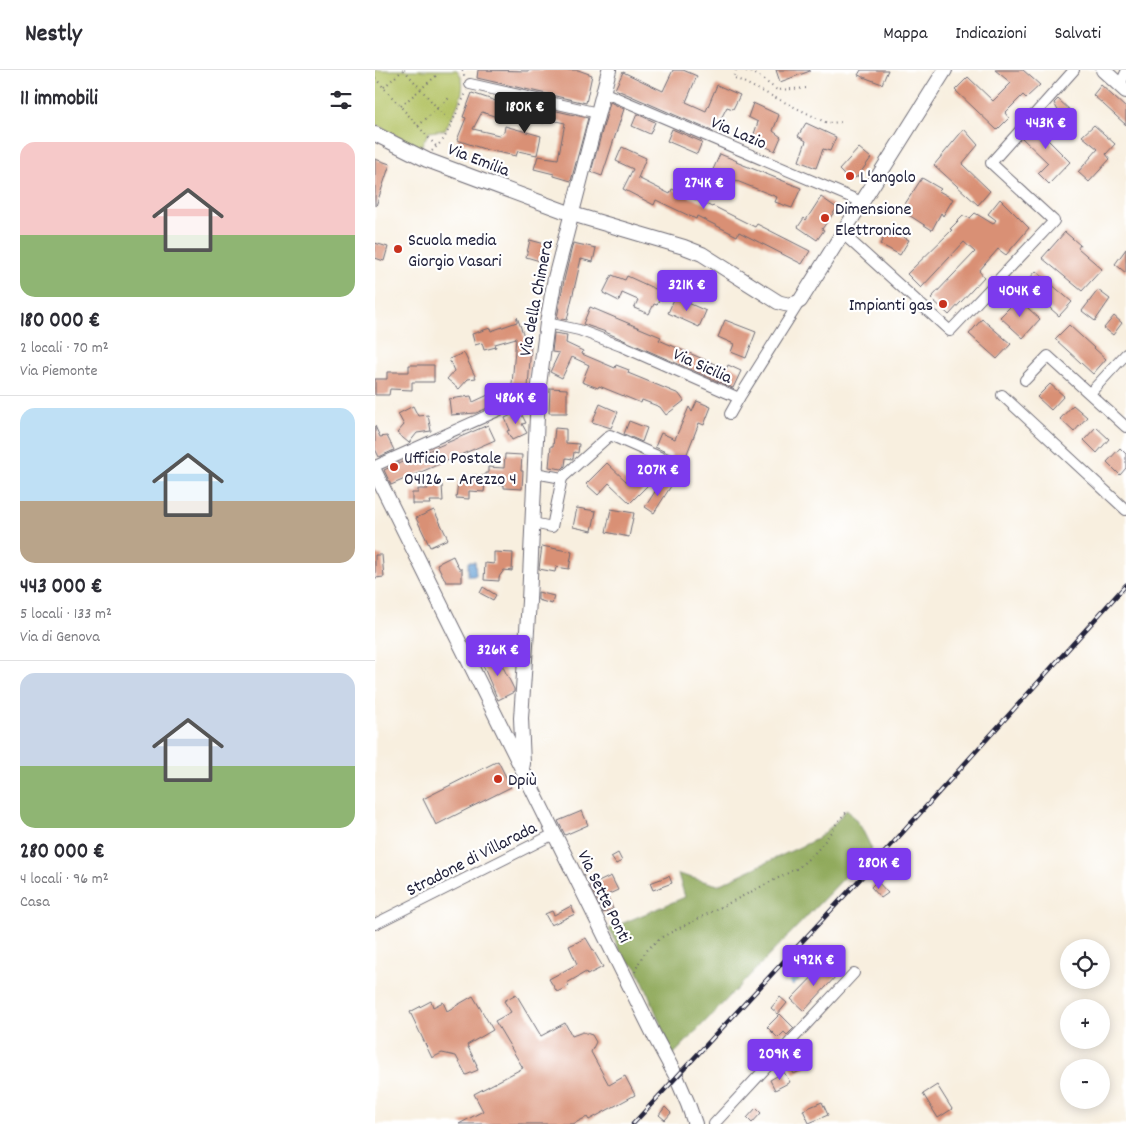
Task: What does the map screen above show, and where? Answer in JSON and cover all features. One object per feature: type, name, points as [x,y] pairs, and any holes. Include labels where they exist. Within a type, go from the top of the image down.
[{"type":"main road","name":"Via della Chimera","points":[[523,770],[521,718],[533,523],[538,393],[555,278],[609,70]]},
{"type":"main road","points":[[800,301],[945,70]]},
{"type":"main road","points":[[1103,70],[1123,88]]},
{"type":"main road","name":"Via Emilia","points":[[375,134],[427,160],[572,214],[684,246],[710,259],[777,302],[793,305],[800,301]]},
{"type":"main road","name":"Via Sette Ponti","points":[[375,472],[379,490],[523,770],[655,1038],[658,1053],[683,1106],[693,1121]]},
{"type":"main road","points":[[500,725],[511,727],[521,718]]},
{"type":"street","points":[[842,233],[950,331],[1054,221],[991,163],[1074,70]]},
{"type":"street","points":[[1123,88],[1126,72]]},
{"type":"street","points":[[468,85],[598,113]]},
{"type":"street","name":"Via Lazio","points":[[603,92],[862,202]]},
{"type":"street","name":"Via Sicilia","points":[[547,323],[579,330],[621,346],[739,398],[800,301]]},
{"type":"street","points":[[1090,393],[1126,354]]},
{"type":"street","points":[[1025,380],[1049,356],[1126,428]]},
{"type":"street","points":[[375,466],[538,393]]},
{"type":"street","points":[[1002,395],[1126,510]]},
{"type":"street","points":[[729,414],[739,398]]},
{"type":"street","points":[[533,523],[552,527],[562,478],[610,435],[662,458]]},
{"type":"street","points":[[535,473],[562,478]]},
{"type":"street","name":"Stradone di Villarada","points":[[375,924],[554,834]]},
{"type":"street","points":[[714,1124],[854,973]]},
{"type":"path","points":[[384,87],[404,70],[447,119]]},
{"type":"path","points":[[427,160],[432,150],[444,139],[468,85],[462,70]]},
{"type":"path","points":[[736,70],[733,77],[760,91],[827,123],[842,122]]},
{"type":"path","points":[[741,70],[754,73],[777,90],[807,88]]},
{"type":"path","points":[[401,106],[437,74]]},
{"type":"path","points":[[375,78],[436,146]]},
{"type":"path","points":[[418,126],[450,96]]},
{"type":"path","points":[[631,989],[639,960],[662,937],[760,886],[785,876],[797,868],[814,855],[831,833],[837,821],[848,811]]},
{"type":"green space","points":[[375,70],[457,70],[463,85],[462,92],[445,130],[429,132],[420,148],[375,124]]},
{"type":"green space","points":[[847,809],[861,827],[872,849],[673,1055],[636,967],[624,959],[609,929],[685,897],[678,874],[718,885],[817,839]]},
{"type":"water","points":[[468,562],[475,562],[476,576],[468,576]]},
{"type":"water","points":[[803,968],[807,972],[793,986],[789,982]]},
{"type":"building","points":[[478,70],[578,70],[592,75],[586,103],[477,78]]},
{"type":"building","points":[[673,70],[683,70],[697,76],[686,102],[706,111],[717,85],[740,95],[733,109],[727,107],[714,132],[615,89],[623,72],[663,91]]},
{"type":"building","points":[[776,70],[810,70],[810,71],[780,82]]},
{"type":"building","points":[[861,70],[888,70],[882,84],[858,75]]},
{"type":"building","points":[[995,70],[1023,70],[1040,85],[1026,98],[1023,95],[1005,113],[1009,118],[997,130],[955,90],[968,77],[993,101],[1011,83]]},
{"type":"building","points":[[1101,85],[1126,108],[1126,125],[1093,95]]},
{"type":"building","points":[[472,93],[511,106],[512,101],[588,118],[571,181],[534,169],[538,156],[558,159],[565,123],[546,119],[544,123],[501,115],[500,118],[482,112],[473,129],[499,135],[504,132],[505,126],[541,136],[537,155],[518,151],[516,156],[487,150],[457,140],[466,118],[463,117]]},
{"type":"building","points":[[1058,99],[1071,111],[1063,120],[1054,103]]},
{"type":"building","points":[[610,102],[624,109],[602,176],[591,172]]},
{"type":"building","points":[[753,103],[779,115],[773,131],[781,137],[775,151],[752,140],[758,122],[748,117]]},
{"type":"building","points":[[637,114],[655,122],[650,134],[632,126]]},
{"type":"building","points":[[1045,116],[1056,126],[1045,137],[1070,162],[1049,184],[1038,173],[1048,163],[1022,138]]},
{"type":"building","points":[[806,123],[836,137],[830,151],[823,149],[816,168],[799,161],[806,141],[798,136]]},
{"type":"building","points":[[1094,125],[1115,144],[1106,154],[1110,159],[1089,182],[1078,172],[1098,149],[1082,136]]},
{"type":"building","points":[[672,129],[702,142],[697,154],[667,141]]},
{"type":"building","points":[[964,129],[978,145],[962,164],[990,191],[978,205],[934,165]]},
{"type":"building","points":[[622,147],[646,158],[638,178],[670,194],[672,189],[713,206],[755,227],[757,224],[810,251],[802,264],[739,232],[737,236],[697,216],[696,219],[656,200],[654,205],[623,189],[633,169],[616,161]]},
{"type":"building","points":[[859,148],[871,158],[858,176],[850,181],[839,170]]},
{"type":"building","points":[[720,154],[801,188],[792,208],[775,202],[777,197],[729,178],[724,190],[707,183]]},
{"type":"building","points":[[375,159],[390,164],[376,206],[375,206]]},
{"type":"building","points":[[922,178],[941,189],[939,191],[953,199],[943,216],[941,213],[932,230],[901,210]]},
{"type":"building","points":[[821,197],[837,208],[822,229],[824,230],[817,240],[798,227],[804,218],[806,220]]},
{"type":"building","points":[[1000,199],[1029,228],[1006,255],[998,249],[979,271],[984,277],[949,315],[931,298],[975,252],[964,242],[921,288],[907,274],[952,230],[950,229],[963,216],[970,218],[975,213],[993,224],[996,220],[988,214]]},
{"type":"building","points":[[889,229],[909,240],[900,255],[880,244]]},
{"type":"building","points":[[1065,232],[1080,245],[1078,248],[1102,269],[1082,291],[1042,258]]},
{"type":"building","points":[[530,240],[545,244],[540,261],[526,257]]},
{"type":"building","points":[[375,243],[388,247],[384,261],[375,258]]},
{"type":"building","points":[[573,243],[596,248],[593,262],[581,259],[567,320],[557,318]]},
{"type":"building","points":[[1126,249],[1126,273],[1115,264]]},
{"type":"building","points":[[1036,271],[1072,302],[1059,316],[1024,285]]},
{"type":"building","points":[[612,275],[625,280],[627,276],[662,292],[657,305],[654,304],[649,314],[634,308],[638,300],[622,293],[619,301],[603,293]]},
{"type":"building","points":[[1098,290],[1110,299],[1095,321],[1082,311]]},
{"type":"building","points":[[675,297],[706,311],[699,327],[668,313]]},
{"type":"building","points":[[1018,299],[1040,319],[1023,338],[1000,317]]},
{"type":"building","points":[[590,307],[661,337],[659,340],[726,369],[728,365],[741,371],[733,388],[583,324]]},
{"type":"building","points":[[1114,316],[1122,323],[1113,335],[1104,328]]},
{"type":"building","points":[[517,317],[527,344],[531,345],[528,388],[515,394],[515,396],[476,413],[451,415],[449,399],[471,396],[473,402],[512,384],[516,338],[495,344],[496,347],[484,350],[482,343],[475,345],[472,334],[490,328],[491,331],[517,322]]},
{"type":"building","points":[[982,319],[1011,344],[997,359],[969,334]]},
{"type":"building","points":[[725,320],[756,332],[746,358],[731,352],[734,344],[718,337]]},
{"type":"building","points":[[1069,325],[1106,359],[1093,374],[1055,339]]},
{"type":"building","points":[[554,333],[567,335],[566,343],[583,351],[582,354],[615,368],[616,365],[629,370],[628,373],[679,394],[684,401],[666,415],[660,407],[642,400],[641,403],[599,386],[598,388],[582,382],[589,365],[572,357],[562,378],[550,372],[559,353],[552,352]]},
{"type":"building","points":[[464,353],[476,378],[468,379],[459,389],[447,379],[454,371],[449,359]]},
{"type":"building","points":[[409,365],[434,365],[434,382],[412,382],[412,390],[390,389],[389,395],[375,395],[375,379],[387,379],[387,372],[409,372]]},
{"type":"building","points":[[1050,384],[1064,396],[1051,410],[1037,397]]},
{"type":"building","points":[[550,388],[567,389],[567,413],[549,413]]},
{"type":"building","points":[[697,401],[711,407],[704,425],[699,423],[679,474],[668,469],[671,466],[668,464],[672,455],[655,447],[661,433],[675,439],[689,407],[692,412]]},
{"type":"building","points":[[600,404],[618,412],[611,428],[592,422]]},
{"type":"building","points":[[1073,405],[1087,417],[1074,432],[1060,419]]},
{"type":"building","points":[[413,406],[418,416],[428,415],[431,431],[417,433],[409,443],[397,433],[404,425],[398,414]]},
{"type":"building","points":[[520,411],[526,423],[522,424],[527,433],[512,440],[507,431],[510,430],[505,418]]},
{"type":"building","points":[[629,421],[647,428],[642,442],[624,434]]},
{"type":"building","points":[[488,425],[495,440],[391,485],[384,470]]},
{"type":"building","points":[[375,426],[380,437],[387,436],[394,450],[379,457],[375,449]]},
{"type":"building","points":[[1096,427],[1109,439],[1097,453],[1084,440]]},
{"type":"building","points":[[555,428],[566,429],[566,443],[579,444],[578,453],[574,452],[573,459],[566,458],[565,466],[562,469],[549,467]]},
{"type":"building","points":[[1120,448],[1126,454],[1126,468],[1120,475],[1107,462]]},
{"type":"building","points":[[505,454],[522,455],[522,489],[504,488],[504,485],[485,484],[484,492],[469,491],[469,499],[456,498],[458,482],[469,483],[469,480],[473,481],[473,475],[485,476],[485,473],[488,473],[488,467],[504,468]]},
{"type":"building","points":[[607,463],[627,482],[637,472],[649,484],[630,503],[609,483],[598,495],[586,484]]},
{"type":"building","points":[[662,481],[671,486],[654,513],[645,507]]},
{"type":"building","points":[[428,485],[442,485],[443,501],[430,501],[431,504],[412,504],[412,493],[418,493],[418,489],[428,489]]},
{"type":"building","points":[[577,508],[596,511],[592,531],[573,527]]},
{"type":"building","points":[[611,509],[634,513],[629,537],[606,532]]},
{"type":"building","points":[[434,510],[448,539],[430,547],[416,518]]},
{"type":"building","points":[[542,546],[572,552],[569,569],[556,567],[555,572],[539,569]]},
{"type":"building","points":[[494,552],[513,553],[512,571],[504,570],[499,577],[499,581],[484,580],[485,563],[494,564]]},
{"type":"building","points":[[375,555],[382,555],[384,577],[375,578]]},
{"type":"building","points":[[453,556],[459,569],[462,569],[462,582],[446,582],[437,564]]},
{"type":"building","points":[[483,587],[496,595],[493,600],[480,593]]},
{"type":"building","points":[[538,592],[554,596],[552,604],[538,600]]},
{"type":"building","points":[[496,653],[514,689],[514,692],[498,700],[481,661]]},
{"type":"building","points":[[498,761],[511,787],[436,825],[423,799]]},
{"type":"building","points":[[582,811],[588,825],[565,835],[558,821]]},
{"type":"building","points":[[618,853],[622,861],[616,864],[611,857]]},
{"type":"building","points":[[611,876],[618,890],[607,895],[613,909],[603,913],[590,886]]},
{"type":"building","points":[[669,876],[672,883],[653,890],[650,883]]},
{"type":"building","points":[[877,881],[888,893],[881,898],[871,887]]},
{"type":"building","points":[[571,906],[575,914],[551,925],[545,914],[552,911],[554,915]]},
{"type":"building","points":[[586,938],[603,967],[587,975],[586,972],[567,983],[569,986],[557,992],[549,979],[577,964],[569,946]]},
{"type":"building","points":[[825,964],[837,975],[804,1011],[791,999]]},
{"type":"building","points":[[516,994],[541,1036],[565,1023],[572,1036],[583,1032],[592,1035],[596,1042],[591,1052],[609,1085],[625,1076],[635,1095],[589,1120],[587,1117],[573,1124],[459,1124],[483,1111],[474,1094],[523,1068],[495,1021],[511,1012],[504,1001]]},
{"type":"building","points":[[473,996],[493,1030],[467,1045],[478,1070],[466,1075],[456,1056],[442,1053],[432,1058],[410,1012],[431,1001],[433,1007],[443,1002],[447,1011]]},
{"type":"building","points":[[780,997],[787,1003],[778,1014],[771,1008]]},
{"type":"building","points":[[780,1014],[794,1028],[787,1035],[784,1032],[778,1038],[767,1027]]},
{"type":"building","points":[[805,1054],[811,1065],[794,1074],[788,1062]]},
{"type":"building","points":[[784,1072],[790,1082],[775,1090],[770,1080]]},
{"type":"building","points":[[937,1085],[952,1109],[938,1118],[923,1094]]},
{"type":"building","points":[[822,1102],[828,1115],[809,1123],[803,1110]]},
{"type":"building","points":[[665,1107],[671,1113],[665,1120],[659,1115]]},
{"type":"building","points":[[756,1108],[761,1113],[752,1123],[747,1118]]},
{"type":"railway","points":[[633,1124],[885,852],[1126,585]]},
{"type":"place","name":"L'angolo","points":[[850,176]]},
{"type":"place","name":"Dimensione Elettronica","points":[[825,218]]},
{"type":"place","name":"Scuola media Giorgio Vasari","points":[[398,249]]},
{"type":"place","name":"Impianti gas","points":[[943,304]]},
{"type":"place","name":"Ufficio Postale 04126 – Arezzo 4","points":[[394,467]]},
{"type":"place","name":"Dpiù","points":[[498,779]]}]
